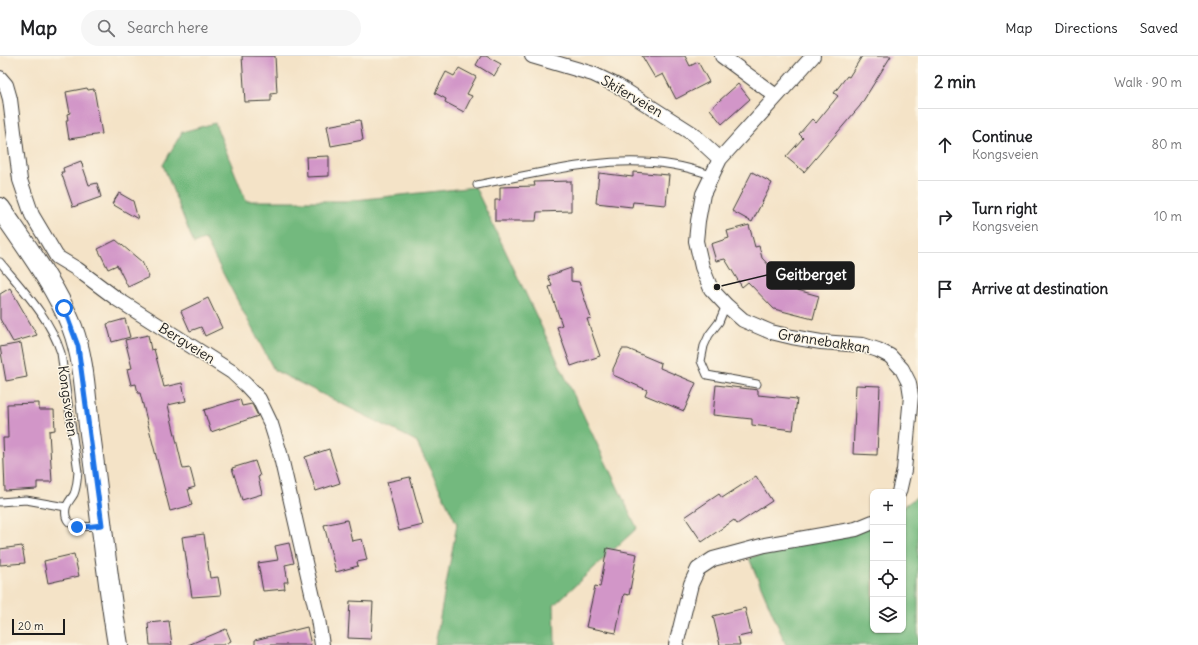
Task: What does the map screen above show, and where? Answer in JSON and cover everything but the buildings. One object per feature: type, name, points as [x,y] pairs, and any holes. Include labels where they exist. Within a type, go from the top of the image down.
[{"type":"main road","name":"Kongsveien","points":[[0,208],[52,287],[64,308],[73,328],[78,346],[111,603],[118,645]]},
{"type":"street","name":"Skiferveien","points":[[532,56],[593,74],[618,86],[693,134],[720,159]]},
{"type":"street","points":[[722,56],[776,96]]},
{"type":"street","name":"Grønnebakkan","points":[[814,56],[720,159],[703,194],[696,240],[702,267],[712,289],[726,305],[744,320],[771,332],[822,342],[863,345],[890,356],[902,370],[909,383],[912,396],[904,470],[900,489]]},
{"type":"street","name":"Bergveien","points":[[0,78],[6,85],[10,99],[20,180],[32,215],[57,257],[77,269],[117,299],[232,372],[259,399],[272,424],[280,453],[318,619],[322,645]]},
{"type":"street","points":[[676,645],[691,584],[698,569],[713,559],[765,545],[856,529],[870,523]]},
{"type":"lane","points":[[477,185],[597,162],[673,164],[711,175]]},
{"type":"lane","name":"Kongsveien","points":[[0,262],[31,300],[50,328],[62,353],[78,472],[77,485],[66,507]]},
{"type":"lane","points":[[726,305],[719,322],[709,335],[704,346],[701,361],[704,370],[707,375],[757,384]]},
{"type":"lane","points":[[0,502],[26,500],[66,507],[66,515],[69,521],[77,527],[102,525]]},
{"type":"green space","points":[[215,123],[246,201],[346,201],[475,187],[637,528],[554,605],[555,645],[435,645],[457,524],[416,441],[274,370],[205,239],[194,244],[163,165],[182,132]]},
{"type":"green space","points":[[918,496],[918,645],[786,645],[749,558],[870,518],[870,633],[906,633],[906,505]]},
{"type":"place","name":"Geitberget","points":[[717,287]]},
{"type":"route","points":[[64,308],[73,328],[78,346],[102,525],[77,527]]}]
